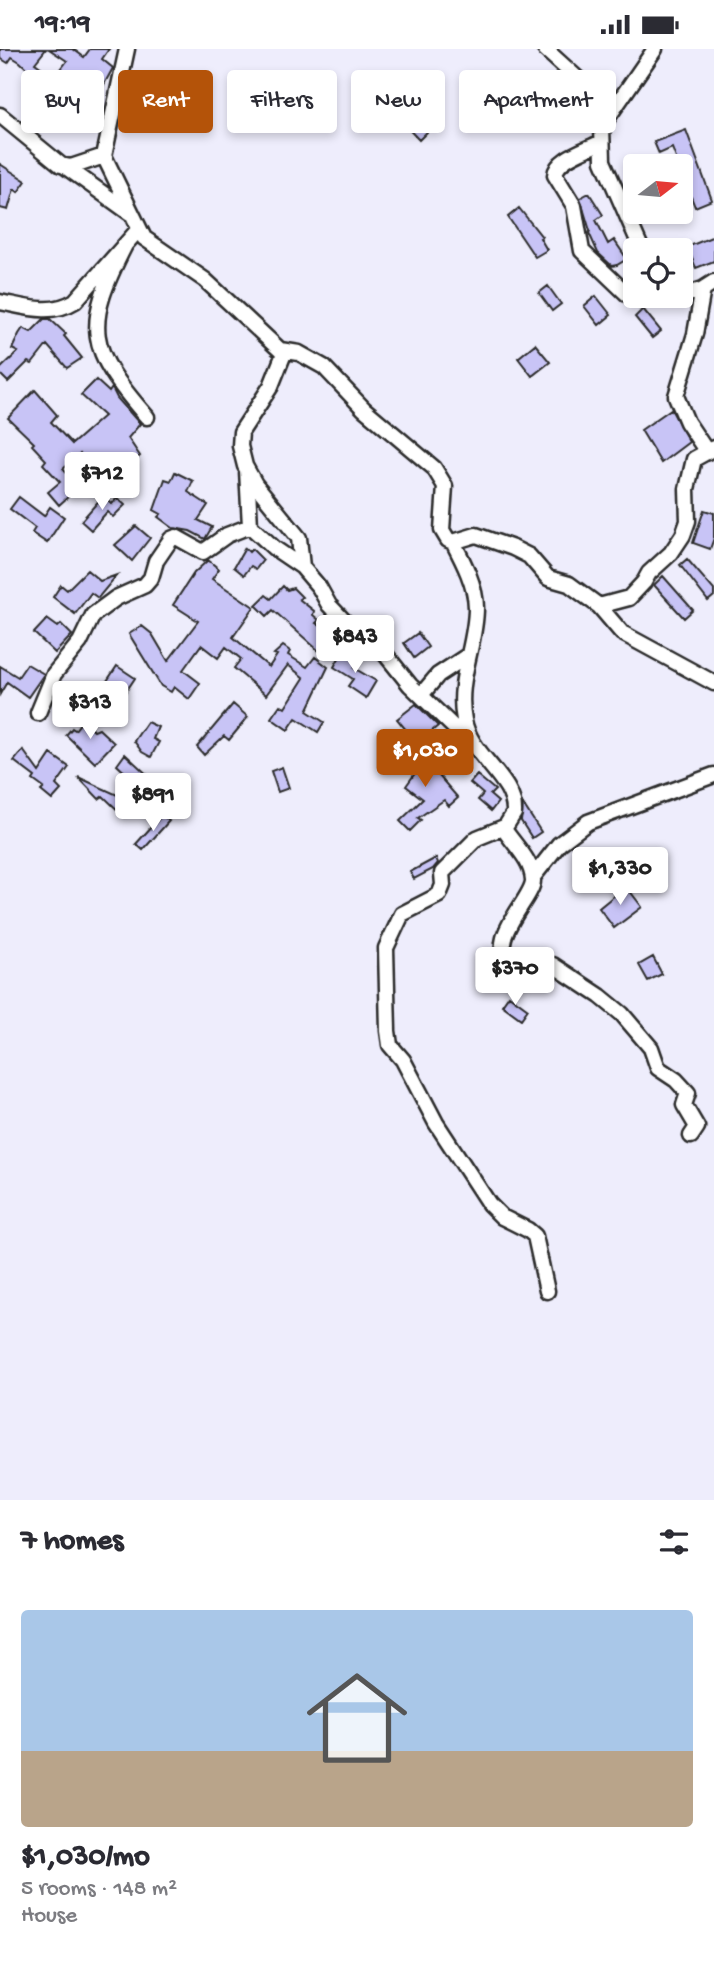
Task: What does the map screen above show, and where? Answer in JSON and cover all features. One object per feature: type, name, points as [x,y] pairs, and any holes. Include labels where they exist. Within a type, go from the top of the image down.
[{"type":"street","points":[[127,49],[104,156],[131,214],[150,245],[205,280],[277,348],[299,353],[324,367],[364,409],[434,468],[445,486],[442,530],[448,540],[453,542],[473,588],[476,605],[462,700],[464,721],[473,746]]},
{"type":"street","points":[[545,49],[568,70]]},
{"type":"street","points":[[616,102],[655,49]]},
{"type":"street","points":[[0,115],[131,214]]},
{"type":"street","points":[[602,133],[603,161],[636,238]]},
{"type":"street","points":[[601,142],[561,163],[555,170],[556,178],[574,206],[579,246],[623,291]]},
{"type":"street","points":[[66,167],[104,156]]},
{"type":"street","points":[[0,302],[42,310],[67,306],[75,301],[139,229]]},
{"type":"street","points":[[125,245],[105,285],[95,327],[103,359],[118,384],[147,417]]},
{"type":"street","points":[[599,606],[629,598],[677,545],[688,524],[687,489],[691,467],[697,456],[710,450],[687,422],[676,396],[708,286]]},
{"type":"street","points":[[285,351],[271,386],[241,432],[240,446],[247,470],[250,526],[274,548],[302,567],[319,587],[329,605],[348,625],[382,650],[421,695],[473,746],[510,794],[513,813],[504,827],[477,838],[442,873],[443,885],[439,895],[399,918],[385,952],[387,1031],[390,1045],[414,1077],[436,1123],[489,1204],[502,1217],[536,1236],[547,1291]]},
{"type":"street","points":[[247,470],[299,538],[302,567]]},
{"type":"street","points":[[38,713],[54,674],[80,642],[93,615],[116,598],[145,585],[156,561],[171,539],[176,537],[203,552],[227,535],[250,526]]},
{"type":"street","points":[[453,542],[475,535],[529,556],[548,578],[569,584],[599,606],[622,633],[714,683]]},
{"type":"street","points":[[421,695],[438,675],[467,656]]},
{"type":"street","points":[[533,877],[559,844],[589,822],[714,775]]},
{"type":"street","points":[[504,827],[528,861],[533,877],[532,887],[510,920],[507,930],[505,949],[510,963],[515,967],[530,968],[553,965],[622,1014],[653,1051],[659,1068],[685,1087],[688,1093],[684,1105],[697,1127],[691,1136]]},
{"type":"building","points":[[0,49],[46,49],[35,63],[45,70],[29,70],[12,57],[8,63],[0,58]]},
{"type":"building","points":[[49,49],[73,49],[84,57],[90,49],[109,49],[102,59],[113,68],[104,84],[104,70],[60,70],[67,61]]},
{"type":"building","points":[[686,130],[712,200],[695,207],[693,154],[674,154],[672,148],[659,154],[654,142]]},
{"type":"building","points":[[412,133],[426,133],[419,140]]},
{"type":"building","points":[[0,164],[26,181],[18,192],[14,189],[8,210],[0,208]]},
{"type":"building","points":[[589,193],[603,215],[596,220],[608,244],[614,240],[623,253],[623,261],[612,266],[598,253],[589,233],[580,198]]},
{"type":"building","points":[[519,208],[542,237],[540,238],[547,250],[535,257],[508,217]]},
{"type":"building","points":[[714,236],[714,261],[696,268],[693,245]]},
{"type":"building","points":[[548,286],[561,304],[552,311],[539,293]]},
{"type":"building","points":[[596,296],[611,315],[599,325],[584,306]]},
{"type":"building","points":[[643,309],[661,331],[652,338],[635,317]]},
{"type":"building","points":[[44,319],[50,319],[66,334],[64,336],[82,358],[67,368],[47,345],[32,364],[28,362],[8,382],[0,374],[0,369],[18,352],[12,349],[19,334],[23,328],[31,332]]},
{"type":"building","points":[[535,344],[550,362],[532,376],[518,358]]},
{"type":"building","points":[[96,380],[109,392],[112,388],[117,398],[140,424],[128,438],[140,456],[106,484],[80,454],[63,469],[79,487],[59,505],[48,492],[60,482],[43,464],[46,460],[32,445],[34,443],[8,418],[35,390],[57,415],[51,422],[72,444],[104,416],[81,395]]},
{"type":"building","points":[[671,409],[689,442],[661,463],[641,430]]},
{"type":"building","points":[[175,472],[193,481],[188,492],[208,505],[198,520],[212,527],[205,539],[190,531],[173,528],[158,517],[161,514],[154,510],[165,479],[171,481]]},
{"type":"building","points":[[103,496],[112,504],[117,498],[125,505],[113,517],[107,512],[91,530],[81,521]]},
{"type":"building","points":[[19,497],[44,516],[50,507],[64,517],[47,543],[32,533],[35,528],[10,509]]},
{"type":"building","points":[[704,510],[714,513],[714,538],[710,549],[693,543]]},
{"type":"building","points":[[136,526],[150,538],[132,561],[115,545]]},
{"type":"building","points":[[245,548],[249,552],[252,549],[263,560],[256,569],[251,566],[244,575],[234,567]]},
{"type":"building","points":[[687,559],[714,590],[714,596],[708,601],[680,565]]},
{"type":"building","points":[[208,560],[219,569],[212,579],[254,607],[233,637],[269,667],[277,655],[274,654],[283,646],[290,651],[288,655],[307,667],[315,657],[328,667],[307,711],[324,722],[318,732],[296,718],[288,730],[271,718],[280,705],[285,708],[304,678],[288,665],[266,695],[234,668],[241,659],[226,647],[218,658],[201,645],[183,670],[200,683],[189,699],[174,687],[171,692],[161,686],[129,634],[142,626],[152,634],[168,661],[198,621],[173,605],[194,573]]},
{"type":"building","points":[[87,570],[100,581],[117,575],[98,598],[91,593],[75,614],[53,597],[61,585],[67,590]]},
{"type":"building","points":[[663,576],[693,610],[684,618],[654,585]]},
{"type":"building","points":[[283,586],[287,590],[293,588],[302,597],[299,599],[314,611],[313,615],[319,620],[316,623],[331,633],[319,651],[273,610],[267,616],[256,605],[266,595],[271,599]]},
{"type":"building","points":[[47,619],[58,627],[61,624],[72,635],[55,653],[34,633]]},
{"type":"building","points":[[418,633],[428,647],[414,658],[404,643]]},
{"type":"building","points":[[343,651],[358,660],[354,668],[376,681],[366,698],[348,686],[353,679],[334,667]]},
{"type":"building","points":[[27,664],[44,674],[28,697],[7,682],[0,694],[0,666],[18,677]]},
{"type":"building","points":[[117,666],[135,678],[125,693],[107,681]]},
{"type":"building","points":[[233,704],[248,717],[229,740],[224,736],[204,755],[197,747]]},
{"type":"building","points":[[416,704],[438,726],[432,731],[448,751],[440,758],[418,740],[416,742],[397,719]]},
{"type":"building","points":[[82,721],[94,731],[99,729],[114,743],[95,763],[66,735],[72,728],[75,730]]},
{"type":"building","points":[[147,722],[158,727],[153,739],[159,742],[151,757],[142,752],[134,741]]},
{"type":"building","points":[[414,747],[458,798],[449,806],[444,800],[418,818],[421,820],[410,831],[400,821],[423,799],[406,786],[416,772],[402,759]]},
{"type":"building","points":[[23,750],[39,772],[51,754],[69,767],[56,785],[61,790],[52,800],[41,791],[44,788],[33,780],[35,777],[14,761]]},
{"type":"building","points":[[125,754],[152,779],[143,789],[117,765]]},
{"type":"building","points":[[282,767],[289,788],[278,792],[271,771]]},
{"type":"building","points":[[477,775],[495,790],[490,795],[498,802],[491,811],[478,800],[483,794],[470,783]]},
{"type":"building","points":[[78,777],[122,797],[134,808],[125,817],[103,796],[99,799]]},
{"type":"building","points":[[523,804],[541,832],[532,838],[521,821]]},
{"type":"building","points":[[162,815],[169,821],[143,850],[136,844]]},
{"type":"building","points":[[436,858],[438,863],[433,869],[414,879],[410,872]]},
{"type":"building","points":[[626,886],[642,907],[614,928],[599,908]]},
{"type":"building","points":[[653,957],[662,974],[648,981],[639,965]]},
{"type":"building","points":[[509,995],[528,1009],[521,1019],[502,1005]]}]
